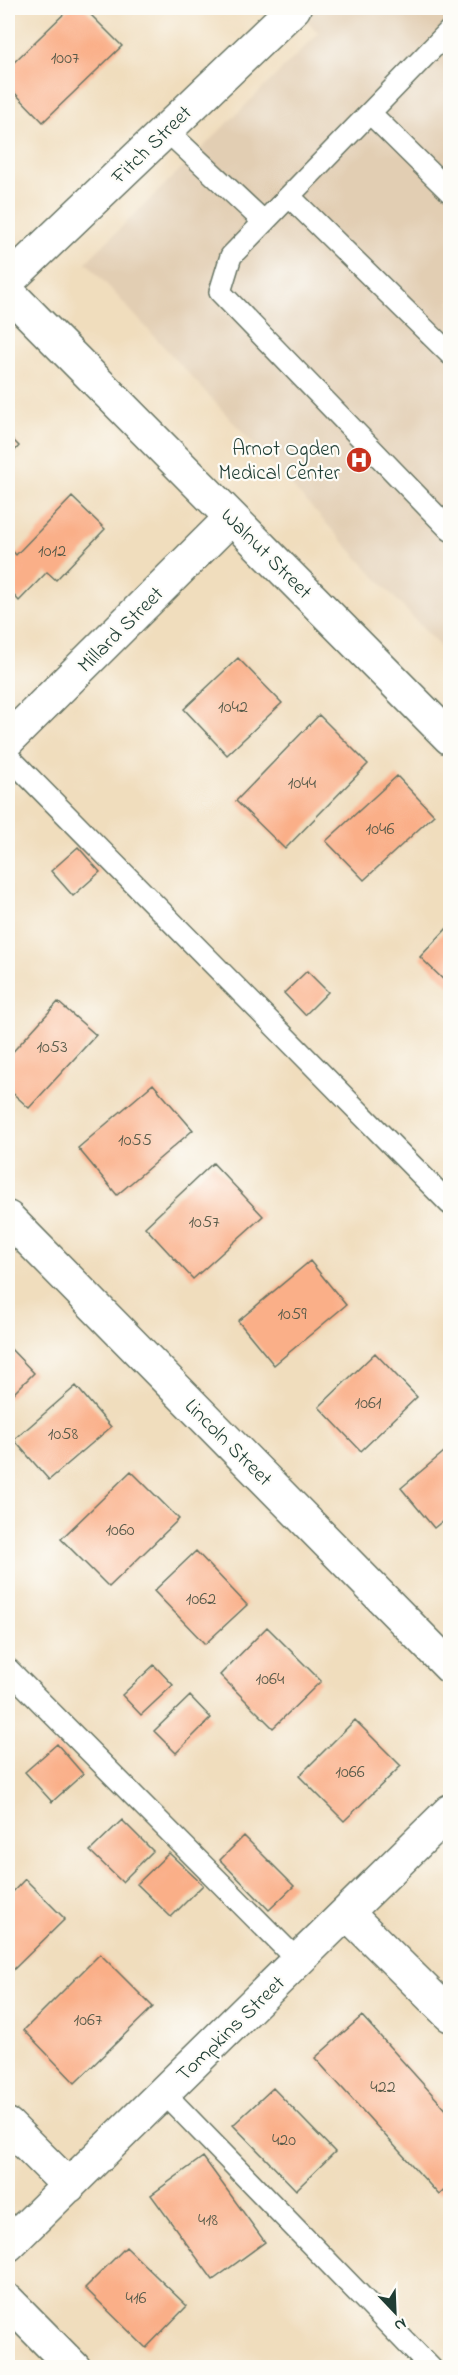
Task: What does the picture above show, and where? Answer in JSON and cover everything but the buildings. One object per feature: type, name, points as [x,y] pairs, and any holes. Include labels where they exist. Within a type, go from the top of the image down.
[{"type":"street","name":"Fitch Street","points":[[8,281],[294,8]]},
{"type":"street","name":"Walnut Street","points":[[8,292],[450,738]]},
{"type":"street","name":"Millard Street","points":[[8,740],[231,518]]},
{"type":"street","name":"Lincoln Street","points":[[8,1218],[450,1667]]},
{"type":"street","name":"Tompkins Street","points":[[8,2245],[450,1811]]},
{"type":"street","points":[[347,1913],[450,2015]]},
{"type":"street","points":[[8,2125],[69,2186]]},
{"type":"street","points":[[8,2301],[74,2367]]},
{"type":"lane","points":[[450,30],[231,256],[220,292],[450,530]]},
{"type":"lane","points":[[369,113],[450,192]]},
{"type":"lane","points":[[166,130],[264,222]]},
{"type":"lane","points":[[289,196],[450,354]]},
{"type":"lane","points":[[8,756],[450,1204]]},
{"type":"lane","points":[[8,1669],[298,1962]]},
{"type":"lane","points":[[164,2093],[431,2367]]},
{"type":"shaded area","name":"Arnot Ogden Medical Center","points":[[294,8],[450,8],[450,658],[86,262],[319,33]]},
{"type":"place","name":"Arnot Ogden Medical Center","points":[[359,460]]}]
